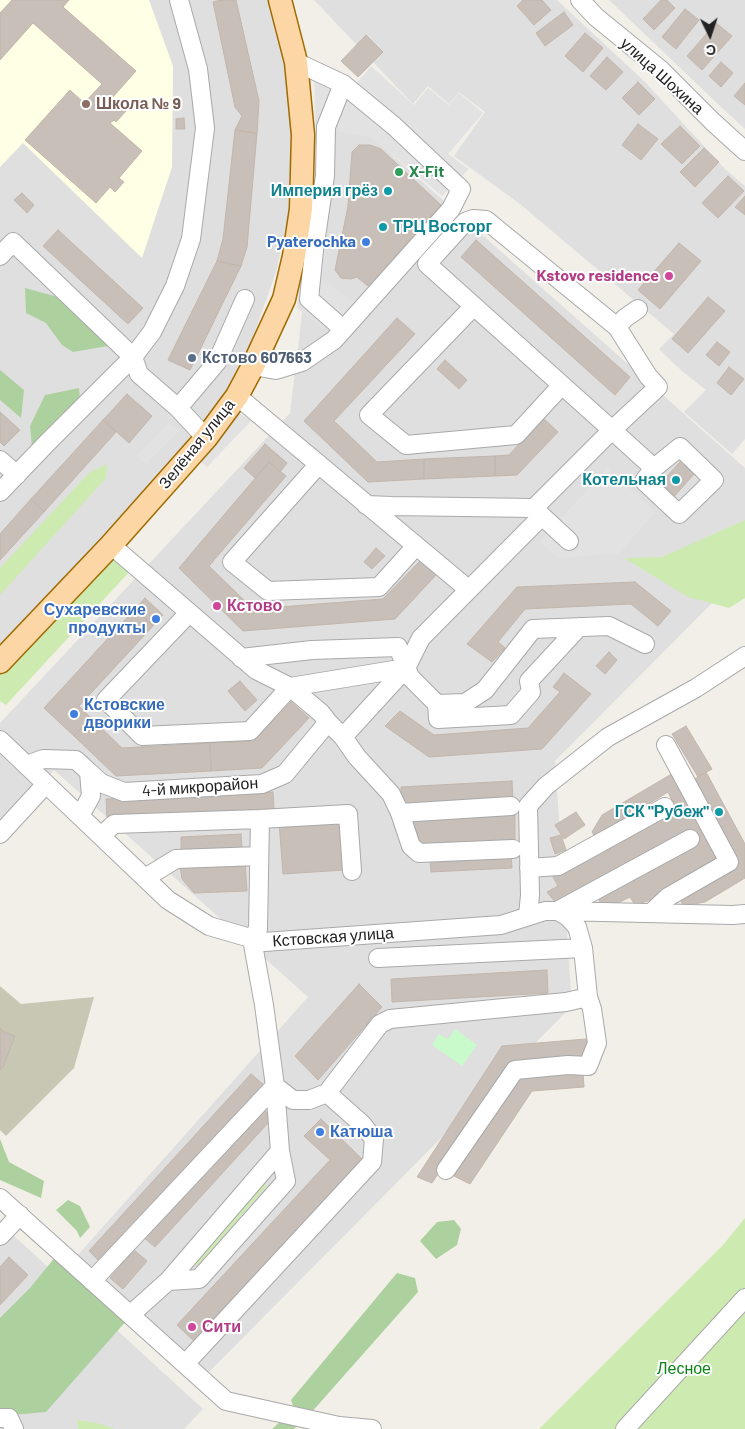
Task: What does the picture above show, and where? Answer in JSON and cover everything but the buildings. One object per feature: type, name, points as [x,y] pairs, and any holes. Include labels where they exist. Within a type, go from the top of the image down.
[{"type":"main road","name":"Зелёная улица","points":[[0,662],[111,545],[206,438],[237,396],[284,299],[294,256],[299,218],[304,136],[296,62],[280,0]]},
{"type":"street","points":[[0,492],[133,357],[152,332],[175,286],[190,239],[205,128],[198,69],[179,0]]},
{"type":"street","name":"улица Шохина","points":[[580,0],[596,17],[661,70],[745,151]]},
{"type":"street","points":[[253,366],[276,370],[302,362],[334,340],[451,209],[461,189],[394,126],[343,84],[296,62]]},
{"type":"street","points":[[343,84],[326,127],[325,176],[309,299],[343,329]]},
{"type":"street","points":[[343,737],[406,668],[421,638],[612,430],[658,387],[648,376],[617,327],[486,220],[474,219],[465,222],[427,264],[474,307],[562,385],[612,430],[654,468]]},
{"type":"street","points":[[0,256],[13,242],[133,357],[139,374],[178,408],[206,438]]},
{"type":"street","points":[[178,408],[217,362],[245,300]]},
{"type":"street","points":[[474,307],[369,415],[406,445],[516,435],[562,385]]},
{"type":"street","points":[[617,327],[638,309]]},
{"type":"street","points":[[237,396],[468,589]]},
{"type":"street","points":[[0,460],[17,474]]},
{"type":"street","points":[[319,464],[232,562],[268,591],[378,587],[416,546]]},
{"type":"street","points":[[366,504],[538,512],[569,541]]},
{"type":"street","points":[[111,545],[241,658],[256,670],[290,687],[321,713],[343,737],[357,757],[391,794],[400,813],[411,846],[419,853],[513,849]]},
{"type":"street","points":[[189,613],[106,700],[142,736],[250,730],[290,687],[406,668]]},
{"type":"street","points":[[437,704],[465,703],[485,690],[533,629],[609,626],[645,644]]},
{"type":"street","points":[[241,658],[312,650],[398,646],[410,677],[437,704],[438,719],[511,716],[532,692],[529,681],[579,627]]},
{"type":"street","points":[[528,916],[530,895],[528,806],[546,786],[608,737],[696,688],[745,656]]},
{"type":"street","name":"4-й микрорайон","points":[[27,765],[43,759],[76,760],[101,783],[124,792],[262,784],[285,774],[328,722]]},
{"type":"street","name":"Кстовская улица","points":[[0,740],[168,900],[209,926],[264,942],[501,925],[545,911],[558,911]]},
{"type":"street","points":[[651,913],[668,897],[729,862],[666,745]]},
{"type":"street","points":[[80,816],[91,796],[89,772]]},
{"type":"street","points":[[0,834],[46,784]]},
{"type":"street","points":[[400,813],[511,806]]},
{"type":"street","points":[[529,868],[558,866],[665,807]]},
{"type":"street","points":[[101,836],[114,824],[348,814],[352,871]]},
{"type":"street","points":[[168,1281],[200,1279],[286,1181],[280,1151],[275,1086],[264,1005],[252,939],[258,929],[260,819]]},
{"type":"street","points":[[558,911],[690,839]]},
{"type":"street","points":[[145,878],[176,859],[259,856]]},
{"type":"street","points":[[558,911],[733,916],[745,914]]},
{"type":"street","points":[[446,1170],[515,1070],[568,1065],[588,1066],[598,1043],[588,997],[584,948],[577,927],[568,917],[558,911]]},
{"type":"street","points":[[378,958],[584,948]]},
{"type":"street","points":[[275,1086],[293,1100],[309,1100],[327,1093],[380,1024],[390,1019],[566,1002],[588,997]]},
{"type":"street","points":[[92,1281],[275,1086]]},
{"type":"street","points":[[185,1364],[372,1162],[374,1140],[362,1124],[327,1093]]},
{"type":"street","points":[[130,1315],[168,1281],[280,1151]]},
{"type":"street","points":[[0,1198],[226,1401],[339,1426],[372,1429]]},
{"type":"street","points":[[0,1236],[20,1215]]},
{"type":"street","points":[[625,1429],[745,1298]]},
{"type":"street","points":[[0,1418],[9,1418],[14,1429]]},
{"type":"shaded area","points":[[0,0],[269,0],[286,64],[294,127],[291,207],[276,272],[244,362],[229,390],[180,456],[0,647]]},
{"type":"shaded area","name":"Школа № 9","points":[[0,0],[149,0],[173,66],[172,167],[142,258],[23,143],[0,167]]},
{"type":"shaded area","points":[[314,0],[557,0],[644,81],[726,170],[745,186],[745,439],[732,454],[684,412],[706,390],[659,349],[674,334],[520,204],[454,156],[485,112],[459,92],[449,104],[428,86],[413,104]]},
{"type":"shaded area","points":[[609,0],[745,0],[745,129],[719,105]]},
{"type":"shaded area","points":[[314,64],[347,95],[371,66],[414,105],[428,88],[449,105],[459,93],[483,113],[448,154],[469,169],[442,196],[372,138],[334,131],[332,193],[322,280],[355,302],[330,333],[297,308],[316,165]]},
{"type":"shaded area","points":[[328,98],[745,468],[745,570],[555,761],[572,1006],[208,1373],[76,1257],[308,997],[54,770],[0,828],[0,723],[290,413]]},
{"type":"shaded area","points":[[238,412],[251,421],[207,467],[197,458]]},
{"type":"shaded area","points":[[168,423],[180,430],[146,464],[136,456]]},
{"type":"shaded area","points":[[607,468],[656,512],[618,554],[558,558],[539,542]]},
{"type":"shaded area","points":[[0,986],[21,1004],[94,997],[74,1068],[6,1136],[0,1130]]},
{"type":"shaded area","points":[[0,1223],[203,1409],[184,1429],[0,1429]]},
{"type":"green space","points":[[25,288],[87,305],[108,346],[73,352],[62,345],[46,323],[26,313]]},
{"type":"green space","points":[[0,370],[24,390],[21,418],[0,400]]},
{"type":"green space","points":[[79,388],[80,399],[32,448],[30,426],[45,395]]},
{"type":"green space","points":[[107,464],[106,478],[0,595],[0,568],[89,473]]},
{"type":"green space","points":[[745,520],[745,598],[729,608],[688,597],[624,558],[662,557]]},
{"type":"green space","points":[[107,559],[122,560],[131,570],[6,705],[0,701],[0,672]]},
{"type":"green space","points":[[455,1029],[477,1045],[462,1066],[432,1045],[439,1034],[448,1039]]},
{"type":"green space","points":[[0,1139],[9,1162],[44,1181],[41,1198],[0,1180]]},
{"type":"green space","points":[[261,1179],[267,1186],[198,1265],[188,1265]]},
{"type":"green space","points":[[68,1200],[80,1206],[90,1227],[80,1238],[77,1231],[56,1210]]},
{"type":"green space","name":"Лесное","points":[[745,1218],[745,1429],[539,1429],[723,1245]]},
{"type":"green space","points":[[454,1220],[461,1229],[457,1245],[436,1259],[420,1241],[437,1222]]},
{"type":"green space","points":[[56,1256],[127,1320],[46,1412],[0,1416],[0,1318],[30,1288]]},
{"type":"green space","points":[[397,1273],[415,1278],[418,1292],[310,1414],[295,1411],[291,1400]]},
{"type":"green space","points":[[77,1420],[97,1423],[115,1429],[78,1429]]},
{"type":"green space","points":[[282,1420],[299,1424],[294,1429],[272,1429]]},
{"type":"place","name":"Школа № 9","points":[[86,104]]},
{"type":"place","name":"X-Fit","points":[[399,172]]},
{"type":"place","name":"Империя грёз","points":[[388,191]]},
{"type":"place","name":"ТРЦ Восторг","points":[[383,227]]},
{"type":"place","name":"Pyaterochka","points":[[366,242]]},
{"type":"place","name":"Kstovo residence","points":[[669,276]]},
{"type":"place","name":"Кстово 607663","points":[[192,358]]},
{"type":"place","name":"Котельная","points":[[676,480]]},
{"type":"place","name":"Кстово","points":[[217,606]]},
{"type":"place","name":"Сухаревские продукты","points":[[156,619]]},
{"type":"place","name":"Кстовские дворики","points":[[74,714]]},
{"type":"place","name":"ГСК \"Рубеж\"","points":[[719,812]]},
{"type":"place","name":"Катюша","points":[[320,1132]]},
{"type":"place","name":"Сити","points":[[192,1327]]}]
